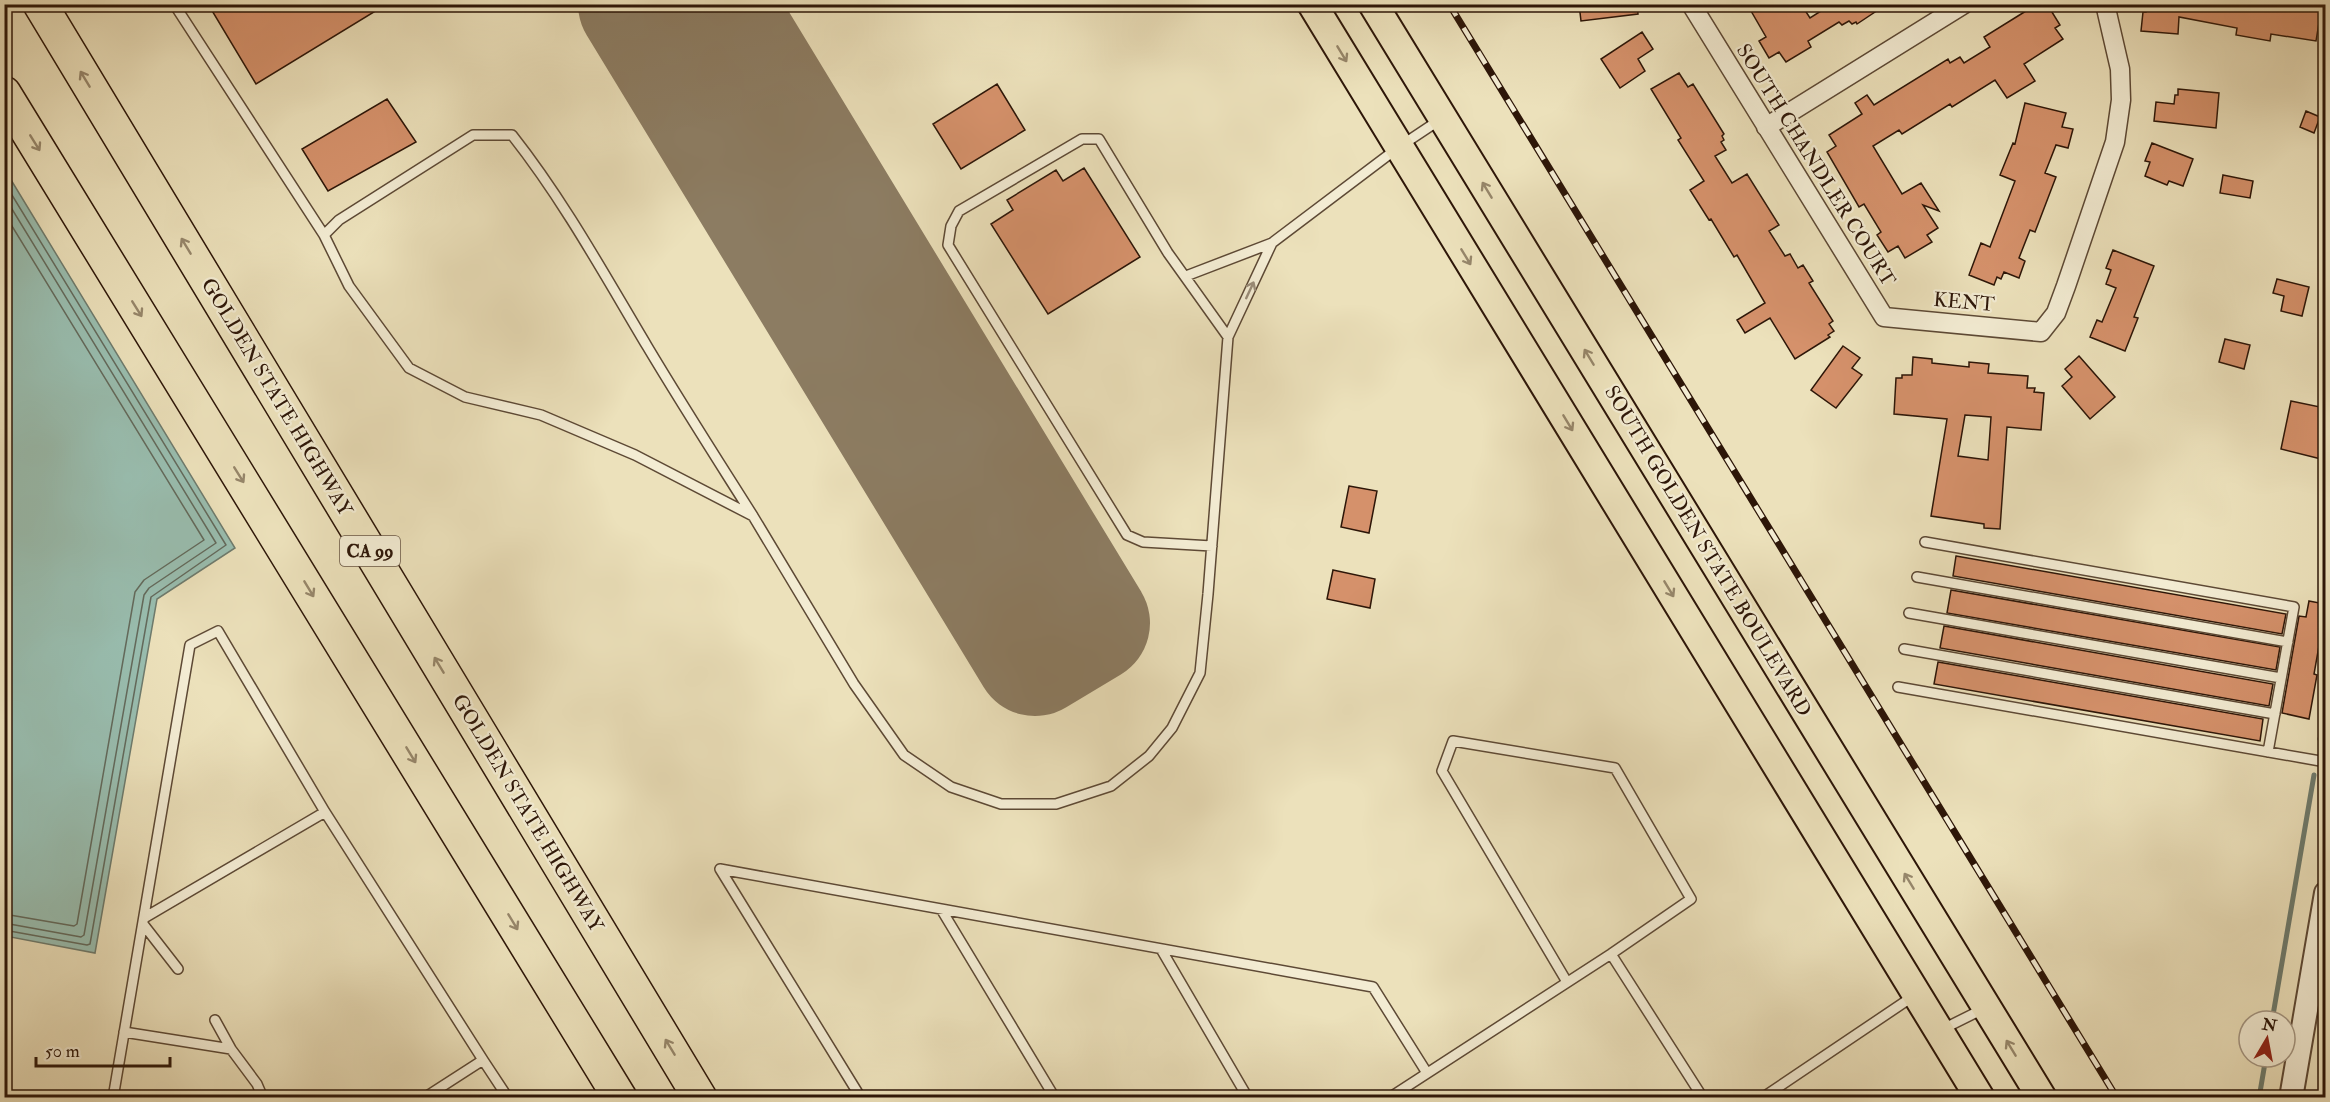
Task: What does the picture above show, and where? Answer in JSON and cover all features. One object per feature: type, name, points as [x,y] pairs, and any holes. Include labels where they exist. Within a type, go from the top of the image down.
[{"type":"highway","name":"GOLDEN STATE HIGHWAY","points":[[40,4],[700,1098]]},
{"type":"highway","points":[[4,93],[620,1098]]},
{"type":"main road","points":[[1312,4],[1980,1098]]},
{"type":"main road","name":"SOUTH GOLDEN STATE BOULEVARD","points":[[1373,4],[2042,1098]]},
{"type":"street","name":"SOUTH CHANDLER COURT","points":[[1691,4],[1884,317]]},
{"type":"street","points":[[1766,127],[1964,4]]},
{"type":"street","name":"KENT","points":[[1884,317],[2041,332],[2056,313],[2115,142],[2121,100],[2120,69],[2105,4]]},
{"type":"street","points":[[2291,1098],[2325,893]]},
{"type":"lane","points":[[174,4],[324,235],[349,286],[409,368],[465,397],[541,415],[635,455],[753,516]]},
{"type":"lane","points":[[1186,276],[1272,243],[1399,147],[1443,118]]},
{"type":"lane","points":[[324,235],[339,220],[473,135],[512,135],[540,171],[580,234],[854,684],[904,755],[951,787],[1001,804],[1056,804],[1111,786],[1149,756],[1167,735],[1200,674],[1228,337],[1272,243]]},
{"type":"lane","points":[[1212,546],[1143,542],[1127,535],[948,245],[951,226],[959,210],[1082,139],[1099,139],[1168,253],[1228,337]]},
{"type":"lane","points":[[1925,542],[2294,606],[2268,752]]},
{"type":"lane","points":[[1917,577],[2288,642]]},
{"type":"lane","points":[[1909,613],[2281,678]]},
{"type":"lane","points":[[113,1098],[190,645],[218,631],[325,812],[508,1098]]},
{"type":"lane","points":[[1904,649],[2275,714]]},
{"type":"lane","points":[[1898,687],[2325,762]]},
{"type":"lane","points":[[1389,1098],[1611,954],[1691,899],[1615,768],[1453,741],[1442,771],[1567,982]]},
{"type":"lane","points":[[144,921],[325,812]]},
{"type":"lane","points":[[861,1098],[720,869],[1373,987],[1427,1073]]},
{"type":"lane","points":[[941,909],[1056,1098]]},
{"type":"lane","points":[[144,921],[178,969]]},
{"type":"lane","points":[[1161,949],[1248,1098]]},
{"type":"lane","points":[[1611,954],[1703,1098]]},
{"type":"lane","points":[[1762,1098],[1917,993]]},
{"type":"lane","points":[[1939,1031],[1986,1007]]},
{"type":"lane","points":[[215,1020],[231,1049],[257,1084],[263,1098]]},
{"type":"lane","points":[[124,1032],[231,1049]]},
{"type":"lane","points":[[424,1098],[483,1060]]},
{"type":"water","points":[[5,170],[235,548],[157,599],[95,953],[5,936]]},
{"type":"building","points":[[208,4],[387,4],[256,84]]},
{"type":"building","points":[[1579,4],[1637,4],[1638,14],[1581,21]]},
{"type":"building","points":[[1747,4],[1801,4],[1810,18],[1832,4],[1887,4],[1857,24],[1849,21],[1842,25],[1839,22],[1808,41],[1811,47],[1786,62],[1779,52],[1769,58],[1759,41],[1766,37]]},
{"type":"building","points":[[2047,4],[2060,25],[2055,28],[2063,39],[2024,64],[2035,81],[2007,98],[1995,80],[1952,107],[1950,104],[1902,134],[1899,130],[1873,146],[1902,194],[1921,183],[1939,211],[1923,205],[1938,228],[1927,235],[1932,242],[1905,258],[1898,246],[1888,252],[1877,235],[1881,232],[1864,204],[1859,207],[1827,152],[1836,146],[1829,135],[1862,114],[1855,103],[1867,95],[1874,105],[1948,59],[1950,63],[1960,57],[1964,63],[1990,47],[1984,37],[2034,6],[2037,10]]},
{"type":"building","points":[[2147,4],[2244,4],[2257,7],[2257,4],[2322,4],[2316,41],[2271,34],[2270,41],[2236,35],[2237,28],[2179,17],[2178,34],[2141,31],[2143,12],[2146,12]]},
{"type":"building","points":[[1642,32],[1653,49],[1638,59],[1645,71],[1620,88],[1601,59]]},
{"type":"building","points":[[1679,73],[1688,87],[1693,84],[1724,134],[1722,136],[1724,140],[1721,142],[1726,150],[1715,156],[1732,183],[1747,174],[1779,225],[1769,231],[1785,256],[1790,254],[1798,268],[1803,265],[1813,281],[1809,283],[1833,321],[1829,324],[1834,331],[1828,335],[1830,337],[1795,359],[1770,318],[1745,333],[1737,320],[1765,303],[1737,255],[1734,257],[1690,190],[1704,181],[1678,140],[1681,138],[1651,89]]},
{"type":"building","points":[[997,84],[1025,130],[961,169],[933,124]]},
{"type":"building","points":[[2178,89],[2219,93],[2216,128],[2154,121],[2156,102],[2174,104]]},
{"type":"building","points":[[387,99],[416,142],[328,191],[302,149]]},
{"type":"building","points":[[2025,103],[2066,113],[2062,127],[2073,129],[2068,148],[2056,145],[2045,173],[2056,177],[2035,232],[2030,230],[2019,258],[2025,261],[2019,278],[2004,272],[2001,279],[1997,277],[1994,285],[1969,275],[1981,243],[1990,247],[2015,181],[2000,175],[2013,143],[2015,144]]},
{"type":"building","points":[[2306,111],[2320,117],[2314,133],[2300,127]]},
{"type":"building","points":[[2152,143],[2193,159],[2183,186],[2169,181],[2167,185],[2145,176],[2150,162],[2145,161]]},
{"type":"building","points":[[1084,168],[1140,257],[1048,314],[991,224],[1013,210],[1007,200],[1056,170],[1063,181]]},
{"type":"building","points":[[2223,175],[2253,181],[2250,198],[2220,193]]},
{"type":"building","points":[[2113,250],[2154,266],[2134,317],[2138,318],[2125,351],[2090,337],[2097,320],[2102,322],[2116,288],[2106,284],[2111,270],[2106,268]]},
{"type":"building","points":[[2277,279],[2309,287],[2302,316],[2281,311],[2284,296],[2273,293]]},
{"type":"building","points":[[2225,339],[2250,345],[2244,369],[2219,362]]},
{"type":"building","points":[[1843,346],[1860,358],[1852,368],[1862,375],[1836,408],[1811,390]]},
{"type":"building","points":[[2079,356],[2115,397],[2090,419],[2062,386],[2072,377],[2065,369]]},
{"type":"building","points":[[1913,357],[1932,359],[1932,363],[1969,367],[1969,362],[1989,364],[1988,373],[2028,376],[2027,388],[2035,388],[2034,392],[2044,393],[2041,430],[2007,427],[2000,529],[1984,528],[1984,524],[1931,516],[1947,419],[1894,414],[1896,378],[1902,378],[1902,375],[1912,375]],"holes":[[[1965,415],[1991,417],[1988,460],[1958,456]]]},
{"type":"building","points":[[2291,401],[2325,408],[2325,460],[2281,449]]},
{"type":"building","points":[[1349,486],[1377,491],[1369,533],[1341,527]]},
{"type":"building","points":[[1956,556],[2286,614],[2282,634],[1953,576]]},
{"type":"building","points":[[1333,570],[1375,579],[1370,608],[1327,599]]},
{"type":"building","points":[[1951,590],[2280,647],[2276,670],[1947,613]]},
{"type":"building","points":[[2309,601],[2325,604],[2325,612],[2309,719],[2282,713],[2299,616],[2306,617]]},
{"type":"building","points":[[1944,626],[2273,684],[2269,706],[1940,648]]},
{"type":"building","points":[[1938,662],[2263,719],[2260,741],[1934,684]]},
{"type":"waterway","points":[[2320,739],[2326,713]]},
{"type":"waterway","points":[[2274,1009],[2314,775]]},
{"type":"waterway","points":[[2259,1098],[2264,1069]]},
{"type":"runway","points":[[638,4],[1035,656],[1090,623],[714,4]]},
{"type":"railway","points":[[1449,4],[2117,1098]]}]
